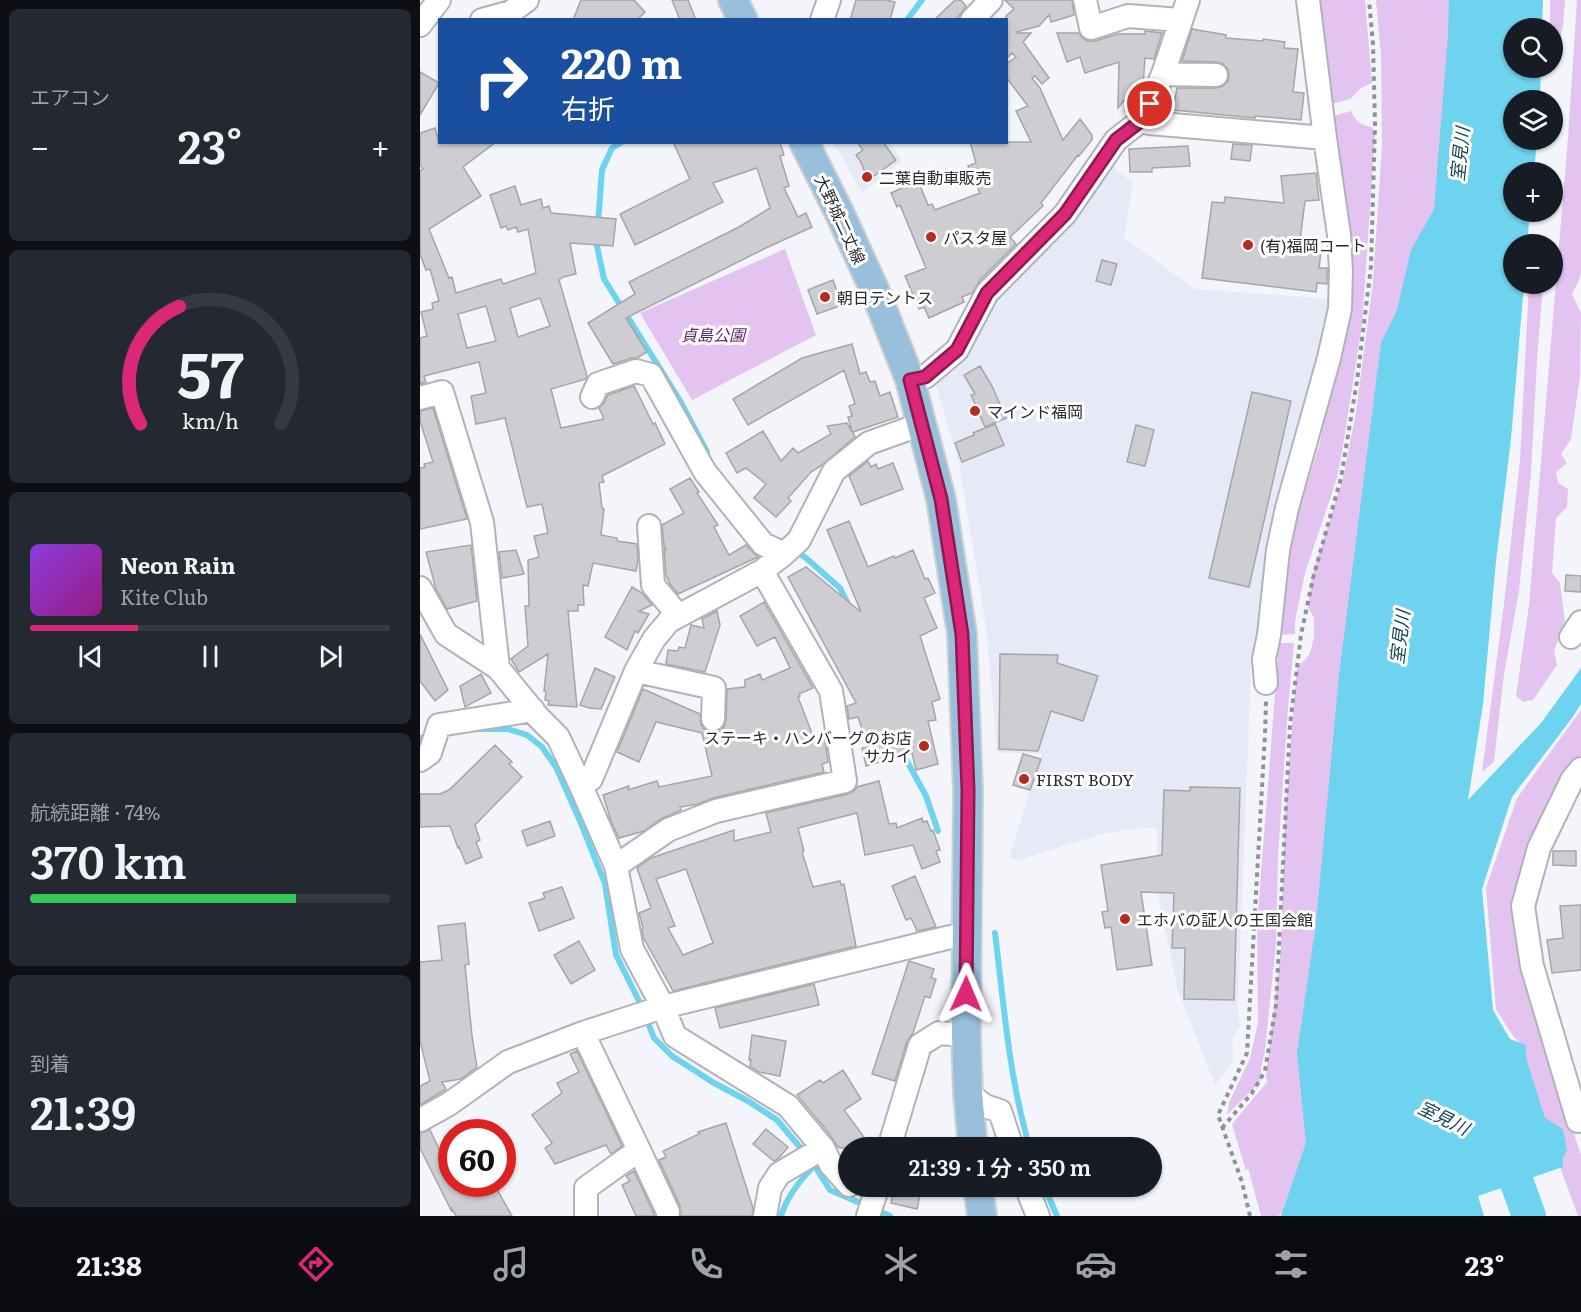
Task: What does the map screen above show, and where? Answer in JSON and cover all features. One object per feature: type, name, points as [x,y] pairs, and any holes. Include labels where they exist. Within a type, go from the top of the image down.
[{"type":"main road","points":[[733,0],[742,18]]},
{"type":"main road","name":"大野城二丈線","points":[[805,144],[875,291],[910,380],[941,499],[962,634],[968,790],[966,1035],[972,1137]]},
{"type":"main road","points":[[979,1197],[982,1216]]},
{"type":"street","points":[[428,23],[439,0]]},
{"type":"street","points":[[489,18],[511,12],[527,0]]},
{"type":"street","points":[[823,18],[829,0]]},
{"type":"street","points":[[974,18],[991,0]]},
{"type":"street","points":[[910,380],[925,377],[957,350],[987,293],[1065,214],[1116,140],[1143,119],[1163,74],[1184,10],[1128,16],[1090,28],[1085,0]]},
{"type":"street","points":[[1266,683],[1264,659],[1269,635],[1278,550],[1340,309],[1339,235],[1308,0]]},
{"type":"street","points":[[1163,74],[1216,75]]},
{"type":"street","points":[[1143,119],[1149,123],[1325,138]]},
{"type":"street","points":[[592,397],[598,384],[636,371],[651,375],[705,472],[763,544],[791,547]]},
{"type":"street","points":[[420,398],[442,392],[482,522],[498,668]]},
{"type":"street","points":[[581,786],[591,778],[636,671],[654,639],[669,621],[762,571],[791,547],[834,471],[869,442],[922,424]]},
{"type":"street","points":[[649,526],[653,585],[678,615]]},
{"type":"street","points":[[616,866],[668,830],[716,811],[846,781],[831,690],[762,571]]},
{"type":"street","points":[[420,588],[446,634],[498,668],[532,710],[558,737],[616,866],[632,949],[652,1010],[675,1036],[788,1106],[823,1148],[831,1165],[838,1173]]},
{"type":"street","points":[[636,671],[714,688],[712,720]]},
{"type":"street","points":[[425,757],[439,725],[532,710]]},
{"type":"street","points":[[1580,1123],[1532,966],[1523,906],[1539,848],[1572,780],[1581,769]]},
{"type":"street","points":[[420,1120],[449,1104],[508,1062],[583,1033],[652,1010],[967,933]]},
{"type":"street","points":[[583,1033],[668,1212]]},
{"type":"street","points":[[892,1137],[920,1045],[939,1033],[966,1035]]},
{"type":"street","points":[[968,1092],[985,1106],[1000,1111],[1008,1137]]},
{"type":"street","points":[[765,1216],[770,1188],[780,1174],[823,1148]]},
{"type":"street","points":[[586,1216],[586,1188],[639,1150]]},
{"type":"street","points":[[868,1216],[874,1197]]},
{"type":"street","points":[[1030,1197],[1038,1216]]},
{"type":"path","points":[[1222,1128],[1252,1093],[1265,1071],[1276,1005],[1290,725],[1301,635],[1313,578],[1341,478],[1357,381],[1371,266],[1375,125],[1373,44],[1369,0]]},
{"type":"path","points":[[1250,1216],[1242,1182],[1218,1115],[1247,1053],[1266,683]]},
{"type":"shaded area","name":"二葉自動車販売","points":[[835,144],[891,144],[902,161],[862,193]]},
{"type":"shaded area","points":[[1111,165],[1133,183],[1124,238],[1195,289],[1331,299],[1264,583],[1251,668],[1238,1002],[1240,1027],[1232,1039],[1233,1061],[1215,1085],[1178,991],[1158,895],[1157,828],[1130,829],[1095,836],[1019,860],[1009,858],[1042,753],[997,753],[986,627],[959,464],[934,378],[994,301]]},
{"type":"green space","points":[[1315,0],[1365,0],[1372,83],[1361,88],[1350,99],[1328,105]]},
{"type":"green space","points":[[1376,0],[1471,0],[1314,1147],[1290,1207],[1278,1216],[1261,1216],[1248,1168],[1246,1171],[1232,1124],[1267,1082],[1281,948],[1285,816],[1297,667],[1310,653],[1314,637],[1314,618],[1308,607],[1312,576],[1343,478],[1356,412],[1373,282],[1382,144],[1381,56]]},
{"type":"green space","points":[[1550,0],[1565,0],[1563,26],[1563,18],[1550,18]]},
{"type":"green space","points":[[1577,0],[1581,0],[1581,272],[1572,294],[1581,313],[1580,376],[1571,439],[1561,454],[1567,463],[1556,472],[1558,483],[1568,489],[1567,507],[1556,518],[1552,573],[1560,583],[1565,622],[1554,651],[1557,665],[1533,700],[1523,702],[1516,696],[1529,605],[1555,294],[1563,294],[1563,234],[1560,234],[1561,222],[1563,222]]},
{"type":"green space","points":[[1351,111],[1359,122],[1372,127],[1375,135],[1362,325],[1337,478],[1305,573],[1295,621],[1295,634],[1280,635],[1288,546],[1319,445],[1341,349],[1352,284],[1330,117]]},
{"type":"green space","name":"貞島公園","points":[[785,249],[816,335],[692,400],[640,313]]},
{"type":"green space","points":[[1528,294],[1542,294],[1531,474],[1519,591],[1504,674],[1494,762],[1482,772],[1504,604],[1520,460]]},
{"type":"green space","points":[[1279,643],[1294,643],[1278,856],[1276,943],[1265,1050],[1260,1082],[1227,1115],[1229,1103],[1250,1058],[1258,1023],[1257,925]]},
{"type":"green space","points":[[1581,710],[1581,756],[1542,824],[1523,873],[1549,1060],[1581,1155],[1581,1216],[1578,1216],[1544,1124],[1520,1043],[1496,1009],[1486,888],[1517,798]]},
{"type":"water","points":[[1449,0],[1543,0],[1542,18],[1503,18],[1503,78],[1541,78],[1540,90],[1503,90],[1503,150],[1536,150],[1535,162],[1503,162],[1503,222],[1529,222],[1528,234],[1503,234],[1503,294],[1523,294],[1511,439],[1496,561],[1483,704],[1468,800],[1541,723],[1581,668],[1581,704],[1512,797],[1482,889],[1493,1010],[1510,1039],[1526,1045],[1526,1058],[1545,1118],[1563,1129],[1567,1151],[1563,1158],[1563,1167],[1478,1196],[1484,1216],[1281,1216],[1306,1143],[1297,1053],[1316,923],[1339,675],[1381,343],[1397,310],[1411,250],[1434,209]]},
{"type":"building","points":[[581,0],[634,0],[645,12],[639,18],[574,18]]},
{"type":"building","points":[[672,0],[688,0],[695,18],[679,18]]},
{"type":"building","points":[[856,0],[895,2],[891,18],[851,18]]},
{"type":"building","points":[[955,0],[961,0],[966,6],[957,18],[936,18]]},
{"type":"building","points":[[1005,0],[1072,0],[1074,15],[1051,22],[1049,15],[1039,26],[1016,32],[1031,33],[1023,42],[1049,78],[1042,84],[1035,76],[1032,78],[1040,88],[1063,140],[1080,119],[1092,135],[1092,140],[1041,203],[1043,206],[1010,237],[1016,244],[980,280],[972,293],[962,297],[964,302],[929,318],[924,307],[919,309],[905,276],[926,268],[900,205],[897,207],[891,193],[918,181],[928,205],[932,204],[935,210],[980,193],[968,166],[976,163],[971,144],[1031,142],[1016,111],[1028,106],[1008,80],[1008,63],[1016,57],[1012,53],[1008,57],[1008,18],[1006,16],[1014,9]]},
{"type":"building","points":[[1192,29],[1226,35],[1226,38],[1285,42],[1284,48],[1298,49],[1293,92],[1304,93],[1301,120],[1173,110],[1177,88],[1216,88],[1228,81],[1228,69],[1222,63],[1182,61]]},
{"type":"building","points":[[1145,31],[1162,33],[1154,59],[1145,58],[1143,85],[1131,111],[1125,111],[1125,99],[1118,108],[1119,62],[1085,73],[1080,57],[1067,62],[1057,33],[1079,33],[1088,41],[1095,41],[1118,34],[1145,34]]},
{"type":"building","points":[[420,72],[438,82],[438,85],[420,115]]},
{"type":"building","points":[[435,128],[438,144],[493,144],[463,167],[481,196],[429,229],[449,278],[452,277],[456,293],[501,279],[503,284],[536,273],[528,229],[518,232],[516,227],[508,230],[506,226],[501,228],[490,195],[515,186],[521,205],[541,199],[543,208],[549,206],[551,213],[616,219],[613,246],[570,243],[576,274],[559,280],[587,376],[586,379],[551,389],[561,428],[604,419],[599,408],[608,395],[634,386],[665,444],[602,476],[604,482],[599,483],[604,509],[601,535],[617,538],[617,541],[637,544],[638,560],[636,571],[593,563],[588,586],[583,585],[584,605],[578,605],[578,611],[568,611],[577,707],[548,705],[549,701],[545,700],[548,654],[519,672],[511,659],[528,646],[525,606],[529,606],[528,560],[539,557],[534,536],[548,533],[542,504],[527,507],[505,418],[476,424],[471,396],[486,393],[479,362],[424,376],[426,382],[420,384],[420,338],[427,336],[421,312],[433,309],[432,303],[439,301],[430,269],[426,270],[420,254],[420,171],[423,169],[420,164],[420,133]],"holes":[[[540,298],[550,326],[518,337],[510,308]],[[486,306],[496,341],[467,348],[458,314]]]},
{"type":"building","points":[[674,144],[781,144],[784,155],[780,156],[789,186],[784,188],[798,217],[806,213],[812,227],[626,318],[647,352],[637,358],[613,364],[588,323],[635,294],[629,282],[739,227],[770,208],[757,168],[713,183],[723,202],[635,245],[620,214],[690,179]]},
{"type":"building","points":[[858,144],[884,144],[896,160],[874,176],[869,176],[856,155],[863,150]]},
{"type":"building","points":[[1233,144],[1252,145],[1250,161],[1231,159]]},
{"type":"building","points":[[1188,146],[1190,166],[1152,168],[1152,172],[1130,172],[1129,149]]},
{"type":"building","name":"(有)福岡コート","points":[[1316,173],[1319,200],[1305,201],[1299,249],[1321,252],[1319,268],[1327,268],[1327,284],[1317,283],[1316,292],[1202,278],[1212,202],[1224,203],[1225,197],[1284,203],[1281,176]]},
{"type":"building","points":[[1102,260],[1117,264],[1111,285],[1096,281]]},
{"type":"building","name":"朝日テントス","points":[[833,280],[842,305],[817,314],[808,290]]},
{"type":"building","points":[[852,344],[860,374],[866,372],[870,382],[875,381],[880,396],[890,392],[898,417],[853,432],[855,437],[811,472],[788,498],[791,501],[776,517],[754,498],[766,484],[746,468],[737,473],[726,453],[763,431],[781,461],[793,448],[798,453],[831,434],[827,426],[847,423],[852,432],[848,417],[852,416],[849,406],[855,404],[844,370],[748,425],[733,399],[802,358]]},
{"type":"building","points":[[980,366],[1006,418],[985,427],[971,395],[975,394],[964,375]]},
{"type":"building","points":[[1252,392],[1291,401],[1249,587],[1209,578]]},
{"type":"building","points":[[433,408],[467,519],[420,529],[420,468],[425,467],[424,464],[433,462],[420,421],[420,411]]},
{"type":"building","points":[[995,424],[1004,445],[962,462],[955,443]]},
{"type":"building","points":[[1136,425],[1154,430],[1145,466],[1127,462]]},
{"type":"building","points":[[868,461],[871,467],[876,464],[878,469],[893,463],[903,489],[861,505],[849,476]]},
{"type":"building","points":[[690,478],[718,525],[714,527],[729,555],[746,545],[758,557],[678,594],[666,575],[664,549],[666,550],[662,525],[684,513],[670,489]]},
{"type":"building","points":[[849,521],[868,567],[913,550],[925,579],[928,578],[935,593],[924,598],[937,628],[920,636],[940,699],[932,702],[936,720],[928,721],[938,764],[916,770],[912,753],[866,766],[862,748],[868,747],[858,717],[849,719],[847,706],[856,703],[788,577],[806,567],[861,612],[827,530]]},
{"type":"building","points":[[471,545],[477,601],[447,609],[436,589],[426,552]]},
{"type":"building","points":[[516,550],[524,574],[502,578],[499,552]]},
{"type":"building","points":[[1566,575],[1581,576],[1581,592],[1565,591]]},
{"type":"building","points":[[632,587],[642,593],[652,605],[639,611],[649,614],[638,633],[635,631],[627,650],[605,637]]},
{"type":"building","points":[[764,602],[813,688],[799,694],[798,697],[813,736],[824,734],[828,762],[822,764],[824,772],[680,807],[681,810],[661,819],[644,831],[619,838],[603,795],[629,786],[628,790],[657,781],[659,787],[712,776],[702,733],[656,722],[639,762],[617,752],[643,689],[700,714],[701,725],[706,731],[720,731],[726,720],[727,689],[745,687],[745,680],[760,674],[762,680],[790,668],[775,637],[757,646],[740,616]]},
{"type":"building","points":[[717,611],[720,625],[705,672],[666,664],[668,650],[678,651],[679,647],[685,648],[691,625],[704,628],[702,619]]},
{"type":"building","points":[[420,634],[448,690],[435,701],[420,681]]},
{"type":"building","points":[[1000,654],[1058,655],[1057,663],[1098,676],[1083,721],[1051,711],[1038,751],[999,749]]},
{"type":"building","points":[[595,668],[615,677],[601,709],[580,705]]},
{"type":"building","points":[[481,674],[491,693],[465,707],[460,686]]},
{"type":"building","points":[[495,745],[512,762],[509,764],[522,777],[475,825],[480,840],[476,842],[482,857],[466,864],[450,826],[420,827],[420,794],[440,794],[449,790]]},
{"type":"building","name":"FIRST BODY","points":[[1023,754],[1041,759],[1030,790],[1013,785]]},
{"type":"building","points":[[879,781],[889,824],[896,823],[897,828],[922,818],[923,822],[927,821],[940,850],[936,851],[940,862],[922,869],[913,845],[865,855],[857,813],[798,828],[804,851],[802,852],[813,887],[840,881],[841,885],[844,884],[856,946],[673,991],[643,937],[639,913],[651,908],[637,868],[651,858],[734,830],[734,841],[771,832],[766,813],[848,794],[857,787]],"holes":[[[686,869],[713,943],[683,955],[668,928],[675,926],[656,879]]]},
{"type":"building","points":[[1190,787],[1240,788],[1234,1000],[1184,999],[1185,948],[1172,948],[1174,893],[1141,892],[1152,965],[1117,970],[1111,927],[1105,928],[1102,912],[1108,911],[1101,865],[1162,855],[1164,790],[1190,791]]},
{"type":"building","points":[[550,821],[555,836],[527,846],[522,831]]},
{"type":"building","points":[[1553,851],[1576,851],[1576,866],[1553,865]]},
{"type":"building","points":[[915,876],[936,927],[917,931],[911,918],[906,920],[892,886]]},
{"type":"building","points":[[562,887],[574,918],[539,931],[529,903],[545,898],[543,893]]},
{"type":"building","points":[[1581,905],[1581,970],[1552,973],[1547,940],[1563,938],[1560,906]]},
{"type":"building","points":[[465,923],[469,964],[465,965],[477,1067],[461,1079],[442,1082],[446,1089],[420,1105],[420,1086],[430,1081],[420,1041],[420,962],[442,960],[438,926]]},
{"type":"building","points":[[579,941],[595,970],[571,984],[554,955]]},
{"type":"building","points":[[909,961],[934,969],[931,978],[936,979],[930,998],[925,996],[913,1033],[907,1041],[895,1081],[872,1074]]},
{"type":"building","points":[[814,984],[819,1005],[720,1028],[715,1008]]},
{"type":"building","points":[[752,1035],[786,1041],[780,1076],[759,1072],[750,1066]]},
{"type":"building","points":[[577,1051],[622,1146],[611,1154],[606,1145],[555,1164],[545,1148],[552,1143],[532,1115],[562,1093],[557,1083],[579,1072],[570,1054]]},
{"type":"building","points":[[843,1070],[861,1099],[844,1110],[864,1137],[838,1137],[838,1147],[797,1095],[820,1080],[823,1083]]},
{"type":"building","points":[[726,1123],[753,1208],[752,1216],[681,1216],[680,1206],[659,1160],[666,1157],[663,1151],[699,1134],[698,1132]]},
{"type":"building","points":[[766,1129],[788,1147],[774,1161],[753,1144]]},
{"type":"building","points":[[430,1130],[438,1147],[438,1184],[420,1148],[420,1133]]},
{"type":"building","points":[[634,1171],[655,1216],[636,1216],[622,1185],[630,1181],[626,1176]]},
{"type":"building","points":[[444,1197],[501,1197],[512,1216],[456,1216],[452,1209],[452,1212]]},
{"type":"building","points":[[892,1197],[920,1197],[917,1209],[891,1203]]},
{"type":"waterway","points":[[908,18],[922,0]]},
{"type":"waterway","points":[[598,223],[602,170],[612,148],[619,144]]},
{"type":"waterway","points":[[597,239],[604,279],[679,399],[707,452]]},
{"type":"waterway","points":[[794,550],[840,588],[849,606]]},
{"type":"waterway","points":[[480,729],[508,729],[527,735],[542,747],[556,767],[605,884],[616,955],[643,1009]]},
{"type":"waterway","points":[[420,738],[432,736]]},
{"type":"waterway","points":[[901,750],[926,796],[938,831]]},
{"type":"waterway","points":[[995,933],[1012,1069],[1027,1137]]},
{"type":"waterway","points":[[646,1018],[654,1038],[672,1056],[777,1120],[804,1152]]},
{"type":"waterway","name":"室見川","points":[[1488,1146],[1513,1172],[1529,1216]]},
{"type":"waterway","points":[[811,1160],[830,1190],[890,1216]]},
{"type":"waterway","points":[[781,1216],[795,1189],[815,1165]]},
{"type":"waterway","points":[[1049,1197],[1057,1216]]},
{"type":"place","name":"二葉自動車販売","points":[[867,177]]},
{"type":"place","name":"パスタ屋","points":[[931,237]]},
{"type":"place","name":"(有)福岡コート","points":[[1248,245]]},
{"type":"place","name":"朝日テントス","points":[[825,297]]},
{"type":"place","name":"マインド福岡","points":[[975,411]]},
{"type":"place","name":"ステーキ・ハンバーグのお店 サカイ","points":[[924,746]]},
{"type":"place","name":"FIRST BODY","points":[[1024,779]]},
{"type":"place","name":"エホバの証人の王国会館","points":[[1125,919]]},
{"type":"route","points":[[966,994],[968,790],[962,634],[941,499],[910,380],[925,377],[957,350],[987,293],[1065,214],[1116,140],[1143,119],[1150,104]]}]
